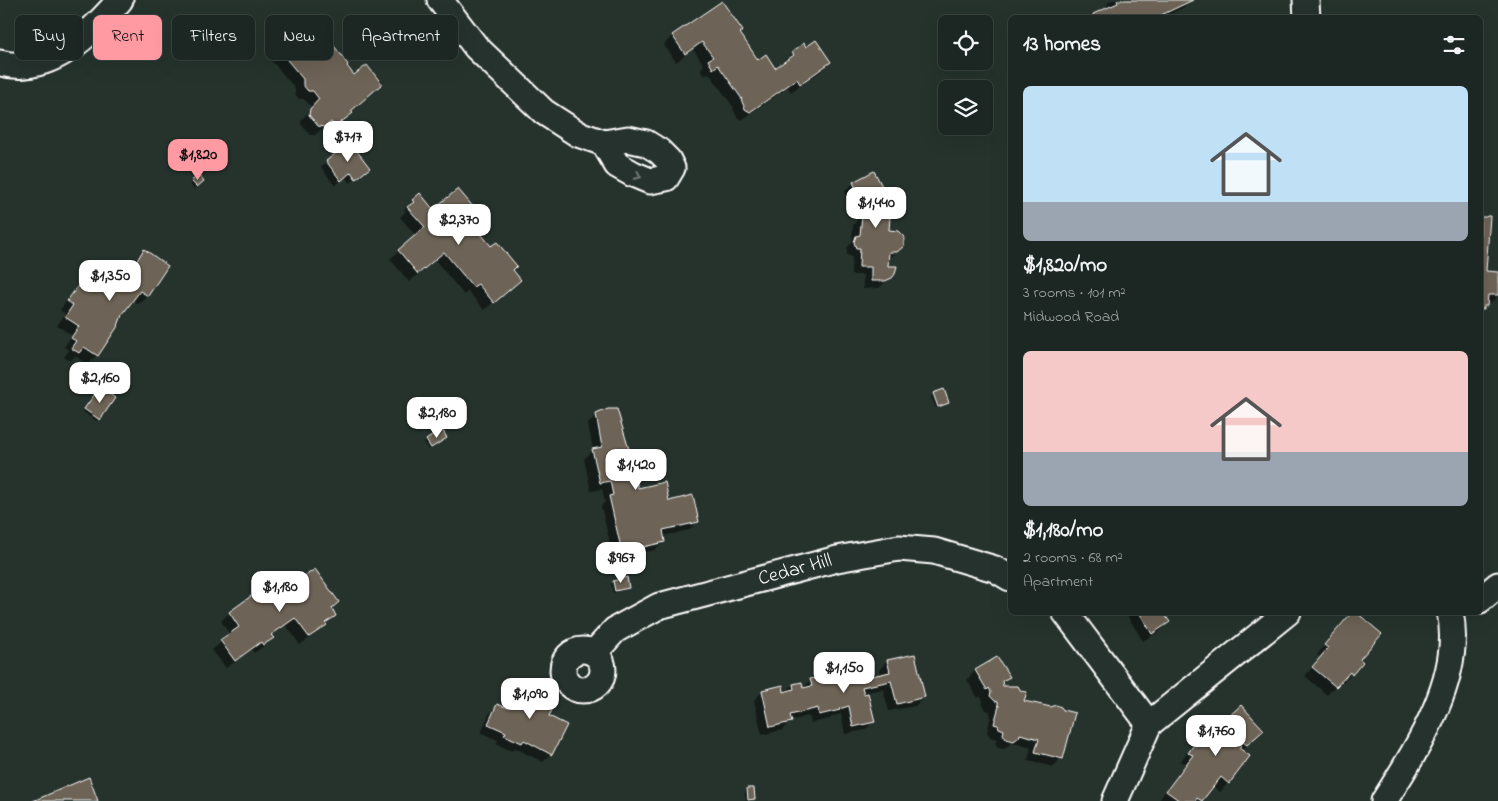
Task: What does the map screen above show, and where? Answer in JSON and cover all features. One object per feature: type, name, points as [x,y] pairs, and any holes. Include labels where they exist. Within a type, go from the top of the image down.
[{"type":"street","points":[[0,63],[12,66],[36,63],[58,56],[81,41],[120,0]]},
{"type":"street","points":[[440,0],[476,47],[544,112],[578,134],[604,143]]},
{"type":"street","points":[[1306,0],[1307,15]]},
{"type":"street","name":"Cedar Hill","points":[[594,653],[615,630],[658,606],[837,559],[899,548],[934,551],[995,569],[1008,577]]},
{"type":"street","points":[[1483,598],[1498,585]]},
{"type":"street","points":[[1067,615],[1149,724]]},
{"type":"street","points":[[1115,801],[1149,724],[1284,615]]},
{"type":"street","points":[[1384,801],[1412,757],[1437,704],[1448,673],[1456,616]]},
{"type":"building","points":[[1117,0],[1193,0],[1161,15],[1093,15],[1118,3]]},
{"type":"building","points":[[722,1],[743,31],[740,33],[758,60],[766,54],[775,68],[794,55],[792,52],[804,43],[806,47],[816,40],[831,62],[800,84],[797,79],[750,112],[745,109],[742,99],[718,65],[713,69],[708,60],[713,57],[702,42],[685,54],[672,35]]},
{"type":"building","points":[[333,45],[354,75],[367,65],[382,84],[351,111],[353,113],[336,126],[331,122],[325,127],[318,126],[309,115],[310,109],[319,99],[313,91],[308,91],[303,85],[303,79],[287,60],[333,60]]},
{"type":"building","points":[[350,142],[370,168],[356,179],[351,172],[341,181],[326,161]]},
{"type":"building","points":[[874,171],[891,203],[889,230],[898,231],[904,237],[904,246],[897,252],[889,252],[888,266],[897,266],[892,278],[885,281],[871,281],[871,267],[859,267],[860,248],[856,248],[854,242],[856,236],[860,235],[862,215],[866,215],[866,208],[864,203],[861,204],[855,193],[857,191],[853,182]]},
{"type":"building","points":[[199,175],[204,181],[197,187],[191,181]]},
{"type":"building","points":[[458,189],[475,209],[467,217],[491,246],[497,242],[517,266],[513,270],[521,280],[494,303],[478,284],[473,287],[444,252],[418,274],[398,250],[425,227],[407,207],[414,202],[412,200],[420,193],[433,209]]},
{"type":"building","points":[[1490,216],[1486,271],[1498,272],[1498,295],[1488,295],[1487,306],[1484,306],[1483,309],[1483,217]]},
{"type":"building","points":[[144,249],[168,266],[148,296],[140,291],[122,315],[118,326],[98,356],[84,347],[79,353],[71,348],[76,341],[71,338],[79,326],[65,317],[73,305],[67,301],[80,283],[85,286],[93,274],[107,284],[115,273],[125,280]]},
{"type":"building","points":[[100,387],[115,398],[100,420],[84,409]]},
{"type":"building","points":[[944,389],[949,403],[938,407],[933,393]]},
{"type":"building","points":[[608,409],[617,409],[630,453],[633,452],[636,462],[633,462],[638,488],[665,482],[669,501],[693,495],[699,522],[663,530],[665,542],[626,551],[625,547],[621,548],[609,496],[613,495],[610,481],[600,483],[592,449],[602,447],[596,414]]},
{"type":"building","points":[[442,429],[447,438],[431,448],[426,440]]},
{"type":"building","points":[[315,569],[339,602],[332,608],[336,616],[325,623],[327,625],[309,637],[295,618],[271,635],[274,638],[263,645],[261,642],[235,661],[220,640],[239,627],[229,612],[272,581],[277,591],[289,582],[291,586]]},
{"type":"building","points":[[627,577],[629,588],[615,591],[613,581]]},
{"type":"building","points":[[1141,615],[1165,615],[1170,622],[1152,634]]},
{"type":"building","points":[[1349,615],[1360,615],[1382,634],[1360,659],[1363,662],[1352,675],[1350,672],[1336,687],[1312,667],[1328,648],[1324,645]]},
{"type":"building","points":[[915,654],[925,697],[897,704],[891,681],[862,687],[864,694],[868,693],[875,722],[853,727],[849,706],[819,715],[818,708],[790,715],[792,722],[770,727],[762,690],[783,685],[784,692],[794,689],[793,684],[802,682],[803,688],[812,686],[810,679],[832,674],[832,676],[836,675],[837,680],[858,674],[859,679],[890,672],[887,660]]},
{"type":"building","points":[[997,657],[1010,677],[1002,681],[1003,686],[1018,686],[1021,691],[1027,692],[1024,701],[1051,707],[1056,705],[1063,710],[1075,713],[1063,759],[1035,752],[1039,739],[1020,734],[1014,741],[1006,739],[1003,734],[1004,730],[994,724],[999,706],[998,702],[990,696],[989,688],[987,690],[975,670]]},
{"type":"building","points":[[521,684],[556,702],[549,716],[567,725],[552,755],[524,740],[522,743],[504,735],[506,732],[488,724],[497,704],[508,708]]},
{"type":"building","points":[[1241,705],[1264,730],[1247,745],[1243,742],[1239,748],[1250,756],[1229,784],[1221,777],[1202,801],[1197,798],[1195,801],[1180,801],[1166,791],[1193,755],[1188,753],[1200,736],[1206,742],[1215,730]]},
{"type":"building","points":[[89,777],[98,801],[33,801]]},
{"type":"building","points":[[747,788],[754,788],[755,799],[748,800]]}]
